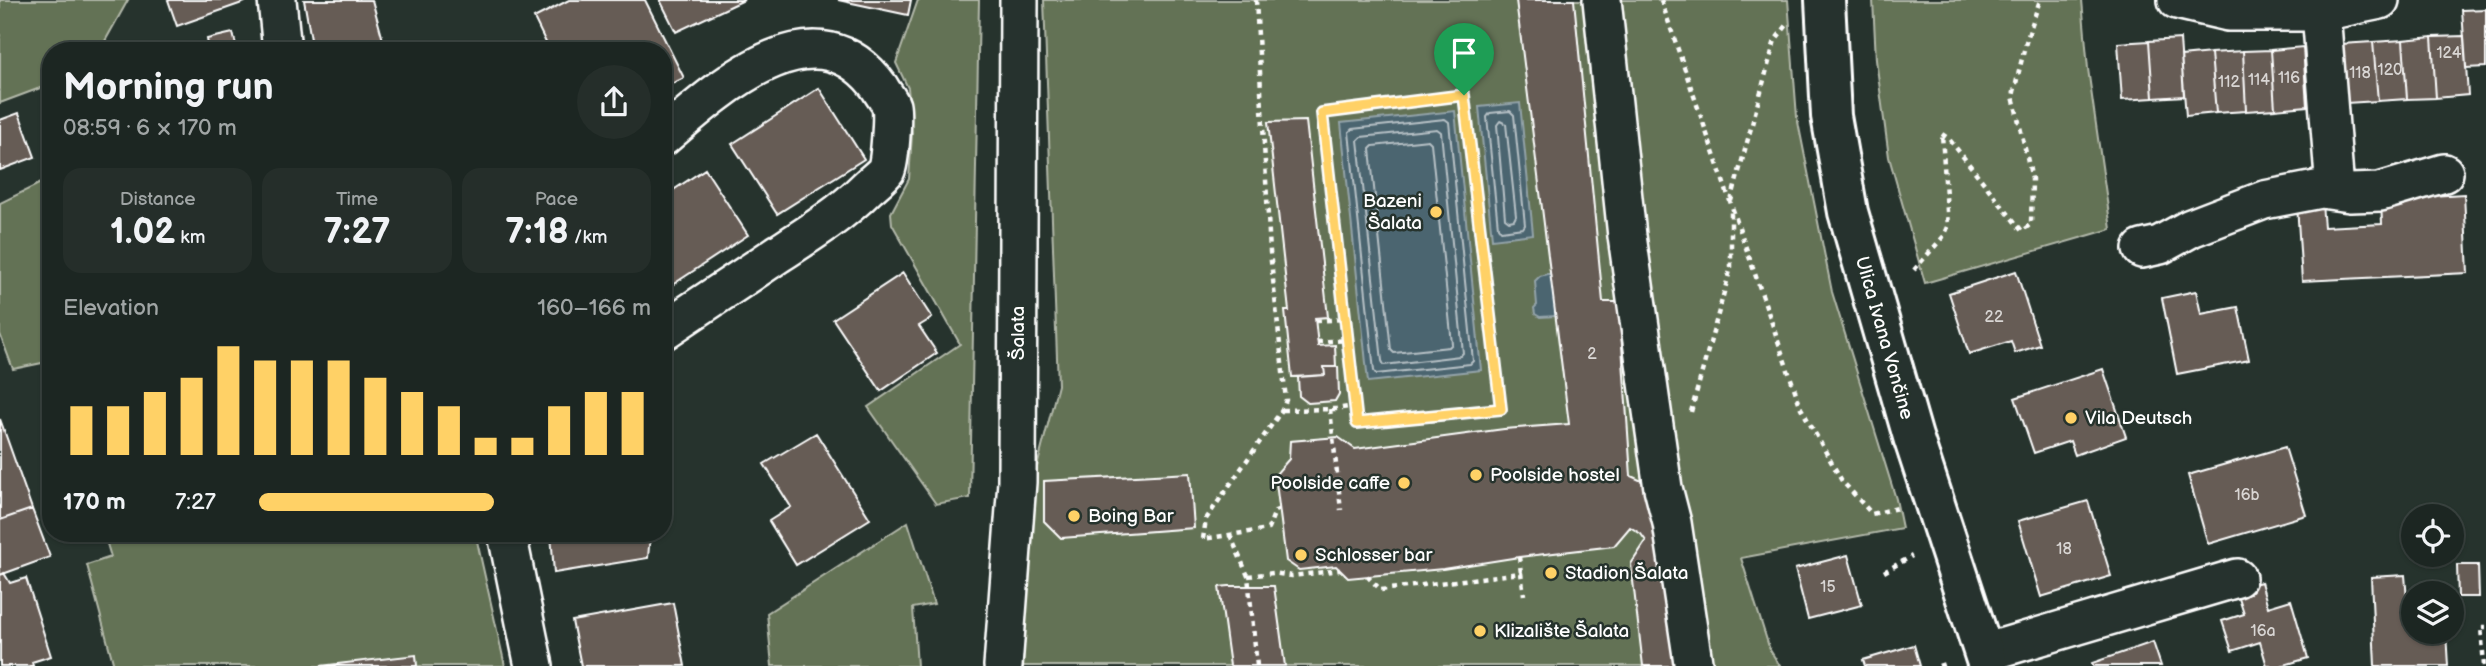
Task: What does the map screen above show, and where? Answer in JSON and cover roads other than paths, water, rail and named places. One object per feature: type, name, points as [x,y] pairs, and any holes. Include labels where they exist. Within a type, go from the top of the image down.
[{"type":"main road","name":"Ulica Ivana Vončine","points":[[1809,9],[1849,212],[1973,661]]},
{"type":"street","points":[[277,0],[281,42]]},
{"type":"street","name":"Šalata","points":[[1003,666],[1017,482],[1019,0]]},
{"type":"street","points":[[1602,0],[1627,236],[1663,488],[1672,523],[1693,662]]},
{"type":"street","points":[[2177,0],[2228,12],[2321,12],[2380,0]]},
{"type":"street","points":[[2321,12],[2335,190]]},
{"type":"street","points":[[672,129],[758,61],[785,47],[808,44],[833,47],[848,53],[867,68],[891,106],[886,169],[846,209],[672,325]]},
{"type":"street","points":[[2141,249],[2160,245],[2191,228],[2264,200],[2304,191],[2380,192],[2444,173]]},
{"type":"street","points":[[509,542],[534,666]]},
{"type":"street","points":[[1973,661],[2237,578]]},
{"type":"water","points":[[1520,103],[1533,234],[1492,239],[1479,107]]},
{"type":"water","points":[[1455,111],[1481,370],[1368,382],[1341,123]]},
{"type":"water","points":[[1547,274],[1570,274],[1572,315],[1540,317],[1535,314],[1535,281]]},
{"type":"place","name":"Bazeni Šalata","points":[[1436,212]]},
{"type":"place","name":"Vila Deutsch","points":[[2071,418]]},
{"type":"place","name":"Poolside hostel","points":[[1476,475]]},
{"type":"place","name":"Poolside caffe","points":[[1404,483]]},
{"type":"place","name":"Boing Bar","points":[[1074,516]]},
{"type":"place","name":"Schlosser bar","points":[[1301,555]]},
{"type":"place","name":"Stadion Šalata","points":[[1551,573]]},
{"type":"place","name":"Klizalište Šalata","points":[[1480,631]]}]
